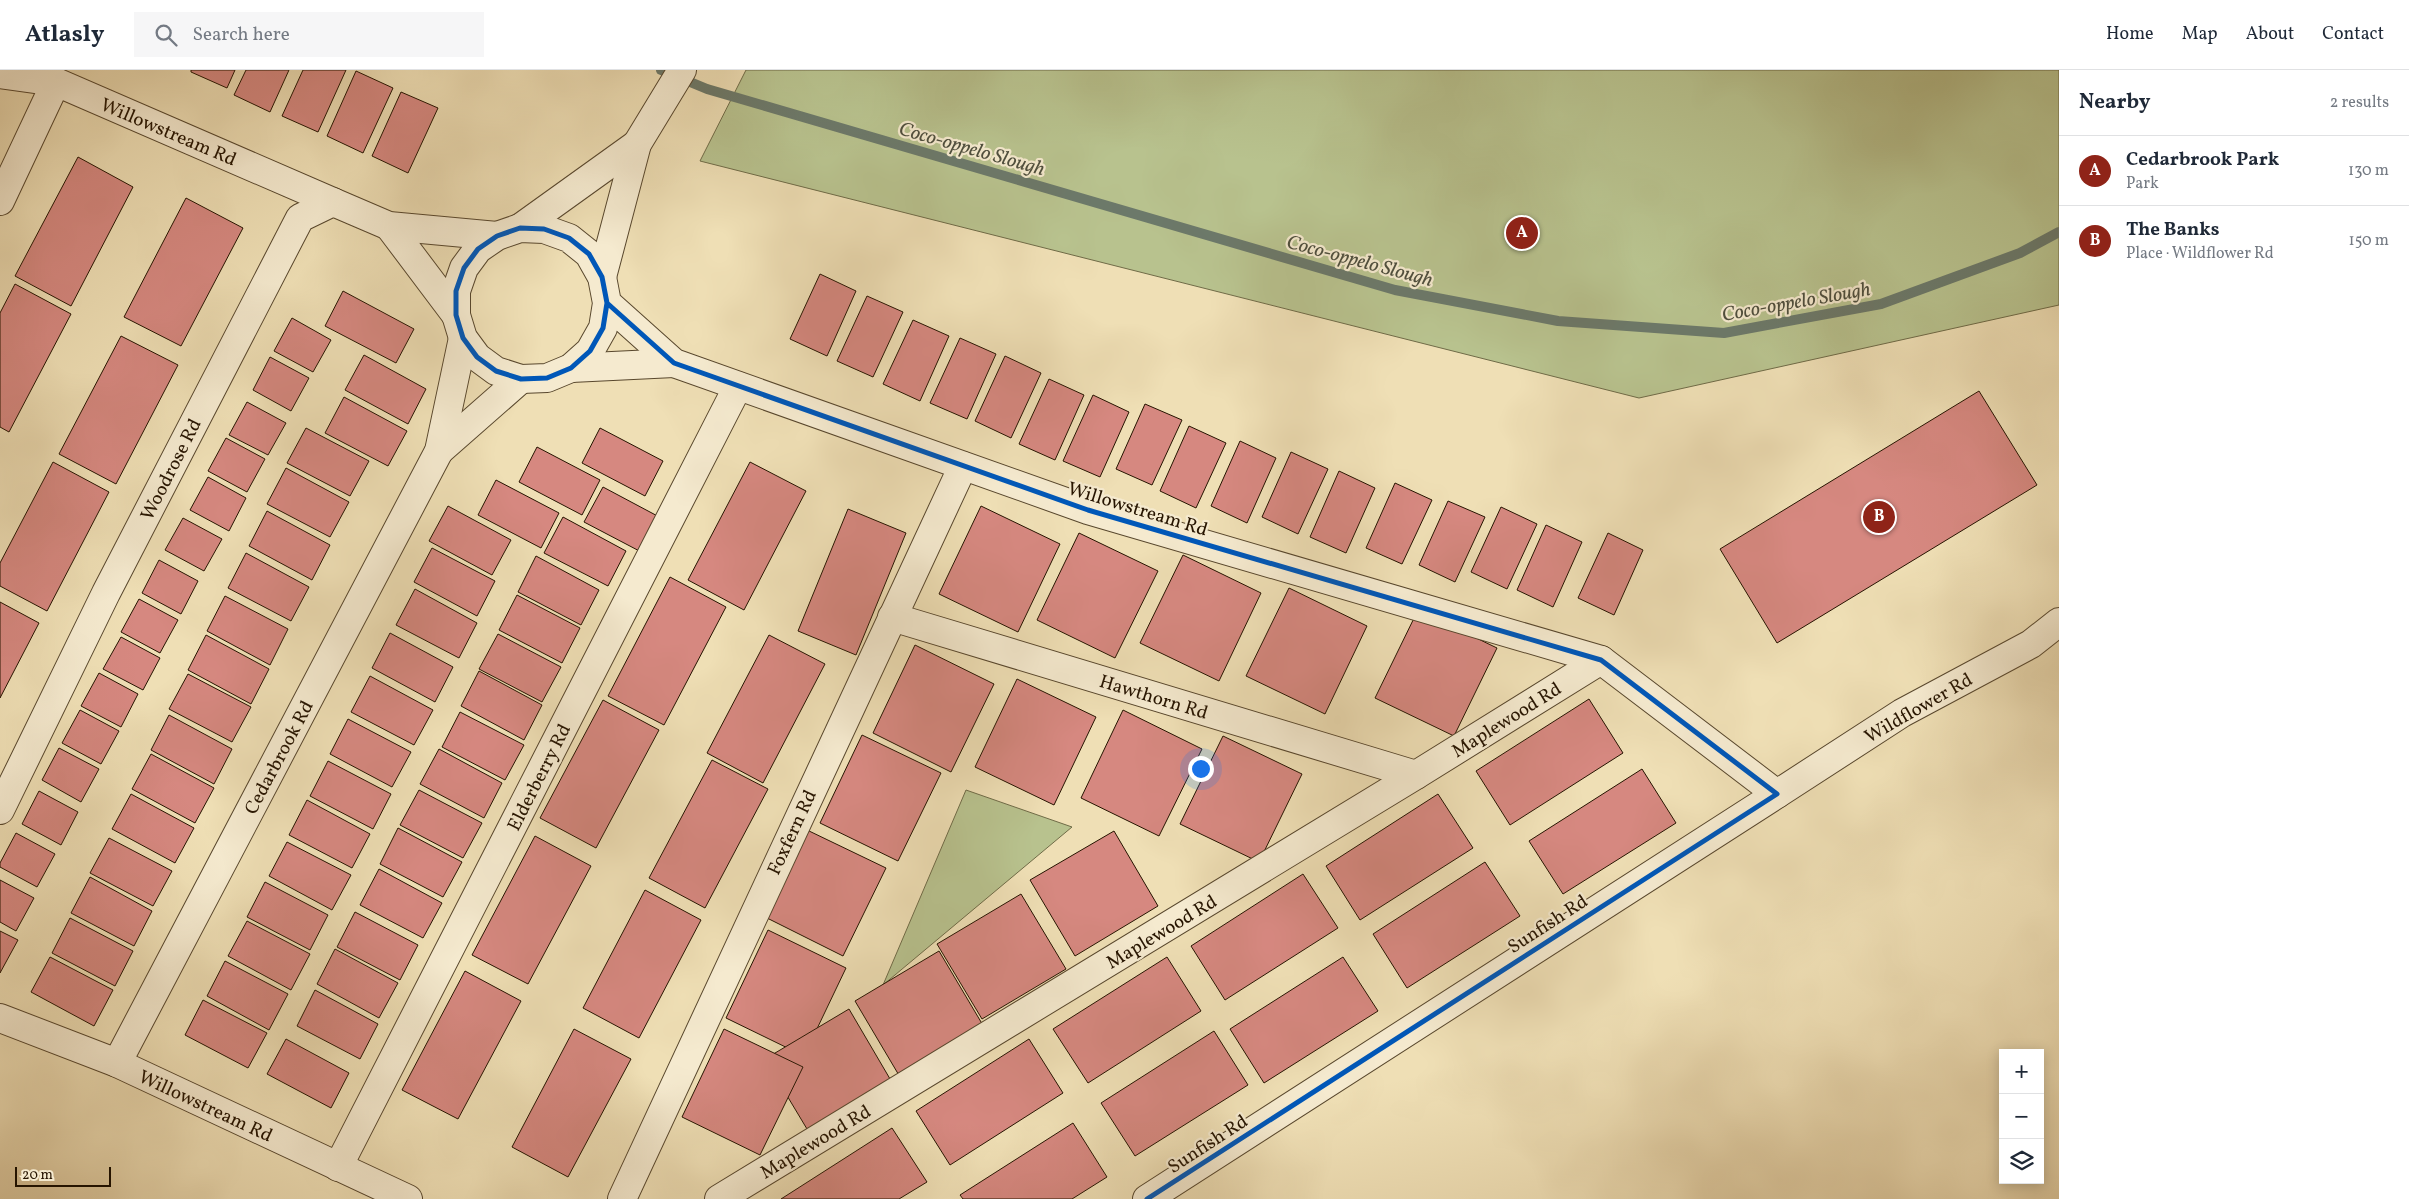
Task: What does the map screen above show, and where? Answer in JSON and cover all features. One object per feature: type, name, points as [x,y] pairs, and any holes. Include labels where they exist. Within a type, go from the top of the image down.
[{"type":"street","points":[[389,226],[459,326],[477,357],[496,371],[521,379],[547,378],[571,368],[590,351],[603,328],[604,290],[637,144],[682,70]]},
{"type":"street","name":"Willowstream Rd","points":[[0,74],[56,82],[333,202]]},
{"type":"street","points":[[0,201],[56,82]]},
{"type":"street","points":[[439,451],[459,326],[456,291],[464,268],[478,249],[509,232],[637,144]]},
{"type":"street","points":[[333,202],[389,226],[509,232],[544,229],[569,238],[589,254],[604,290],[674,364]]},
{"type":"street","name":"Woodrose Rd","points":[[0,810],[106,593],[300,218],[333,202]]},
{"type":"street","points":[[571,368],[674,364]]},
{"type":"street","name":"Willowstream Rd","points":[[674,364],[1088,510],[1601,660]]},
{"type":"street","points":[[439,451],[521,379]]},
{"type":"street","name":"Elderberry Rd","points":[[338,1167],[738,386]]},
{"type":"street","name":"Cedarbrook Rd","points":[[117,1063],[439,451]]},
{"type":"street","name":"Foxfern Rd","points":[[622,1199],[963,466]]},
{"type":"street","name":"Hawthorn Rd","points":[[892,617],[1416,775]]},
{"type":"street","name":"Wildflower Rd","points":[[1777,794],[1902,713],[2031,644],[2059,622]]},
{"type":"street","points":[[1601,660],[1777,794]]},
{"type":"street","name":"Maplewood Rd","points":[[719,1199],[1416,775],[1601,660]]},
{"type":"street","name":"Sunfish Rd","points":[[1148,1199],[1777,794]]},
{"type":"street","name":"Willowstream Rd","points":[[0,1018],[117,1063],[408,1199]]},
{"type":"green space","points":[[746,70],[2059,70],[2059,305],[1639,398],[700,161]]},
{"type":"green space","points":[[966,790],[1072,827],[883,985]]},
{"type":"building","points":[[191,70],[235,70],[227,88],[191,72]]},
{"type":"building","points":[[246,70],[289,70],[270,112],[234,95]]},
{"type":"building","points":[[303,70],[346,70],[318,132],[282,116]]},
{"type":"building","points":[[356,71],[393,88],[363,153],[327,136]]},
{"type":"building","points":[[401,92],[438,108],[408,173],[372,156]]},
{"type":"building","points":[[78,157],[133,187],[71,306],[15,276]]},
{"type":"building","points":[[186,198],[243,228],[181,346],[124,317]]},
{"type":"building","points":[[820,274],[856,291],[827,356],[790,339]]},
{"type":"building","points":[[15,284],[71,314],[9,432],[0,427],[0,313]]},
{"type":"building","points":[[343,291],[414,329],[396,363],[325,326]]},
{"type":"building","points":[[867,296],[903,312],[873,377],[837,361]]},
{"type":"building","points":[[292,318],[331,340],[313,372],[274,351]]},
{"type":"building","points":[[913,320],[949,336],[920,401],[883,384]]},
{"type":"building","points":[[121,336],[178,365],[116,484],[59,454]]},
{"type":"building","points":[[960,338],[996,354],[967,419],[930,403]]},
{"type":"building","points":[[364,355],[426,389],[408,424],[345,390]]},
{"type":"building","points":[[1005,356],[1041,373],[1011,438],[975,421]]},
{"type":"building","points":[[270,357],[309,378],[291,411],[253,390]]},
{"type":"building","points":[[1049,379],[1084,395],[1055,460],[1019,444]]},
{"type":"building","points":[[1979,391],[2037,485],[1777,643],[1720,549]]},
{"type":"building","points":[[1093,395],[1129,412],[1100,477],[1063,461]]},
{"type":"building","points":[[344,397],[407,431],[388,466],[325,433]]},
{"type":"building","points":[[247,402],[286,423],[268,455],[229,435]]},
{"type":"building","points":[[1145,404],[1182,420],[1152,485],[1116,469]]},
{"type":"building","points":[[1189,426],[1226,443],[1196,508],[1160,491]]},
{"type":"building","points":[[306,428],[369,461],[350,496],[287,463]]},
{"type":"building","points":[[600,428],[663,461],[645,496],[582,463]]},
{"type":"building","points":[[226,438],[265,459],[247,492],[208,471]]},
{"type":"building","points":[[1240,441],[1276,458],[1247,523],[1211,506]]},
{"type":"building","points":[[537,447],[600,480],[582,515],[519,482]]},
{"type":"building","points":[[1291,452],[1328,469],[1298,534],[1262,517]]},
{"type":"building","points":[[53,462],[109,492],[47,611],[0,586],[0,563]]},
{"type":"building","points":[[750,462],[806,491],[744,610],[688,580]]},
{"type":"building","points":[[286,468],[349,502],[330,537],[267,504]]},
{"type":"building","points":[[1339,471],[1375,488],[1346,553],[1310,537]]},
{"type":"building","points":[[208,477],[246,498],[229,531],[190,510]]},
{"type":"building","points":[[496,480],[559,513],[541,548],[478,515]]},
{"type":"building","points":[[1395,483],[1432,500],[1402,564],[1366,548]]},
{"type":"building","points":[[603,487],[665,520],[647,555],[584,522]]},
{"type":"building","points":[[1448,501],[1485,517],[1455,582],[1419,565]]},
{"type":"building","points":[[448,506],[511,540],[492,575],[429,541]]},
{"type":"building","points":[[981,506],[1060,544],[1018,632],[939,594]]},
{"type":"building","points":[[1501,507],[1537,524],[1507,589],[1471,572]]},
{"type":"building","points":[[848,509],[906,533],[856,655],[798,631]]},
{"type":"building","points":[[267,511],[330,545],[312,580],[249,546]]},
{"type":"building","points":[[563,517],[626,551],[608,586],[544,553]]},
{"type":"building","points":[[183,518],[222,539],[204,571],[165,550]]},
{"type":"building","points":[[1546,525],[1582,542],[1553,607],[1517,590]]},
{"type":"building","points":[[1079,533],[1158,571],[1115,658],[1037,620]]},
{"type":"building","points":[[1608,533],[1643,550],[1614,615],[1578,598]]},
{"type":"building","points":[[432,548],[495,581],[477,616],[414,582]]},
{"type":"building","points":[[246,553],[309,587],[291,621],[228,588]]},
{"type":"building","points":[[1183,555],[1261,593],[1219,681],[1140,643]]},
{"type":"building","points":[[536,556],[599,590],[581,625],[518,592]]},
{"type":"building","points":[[159,560],[198,581],[181,614],[142,593]]},
{"type":"building","points":[[670,577],[726,607],[664,725],[608,696]]},
{"type":"building","points":[[1289,588],[1367,626],[1325,714],[1246,676]]},
{"type":"building","points":[[415,589],[477,623],[459,658],[396,625]]},
{"type":"building","points":[[517,595],[580,628],[562,663],[499,630]]},
{"type":"building","points":[[225,596],[288,629],[270,665],[207,631]]},
{"type":"building","points":[[139,599],[178,620],[160,653],[121,632]]},
{"type":"building","points":[[0,602],[39,623],[0,698]]},
{"type":"building","points":[[1418,610],[1497,648],[1454,736],[1375,698]]},
{"type":"building","points":[[390,633],[453,667],[435,702],[372,668]]},
{"type":"building","points":[[498,634],[561,667],[542,702],[479,669]]},
{"type":"building","points":[[206,635],[269,669],[251,704],[188,670]]},
{"type":"building","points":[[769,635],[825,664],[763,783],[707,753]]},
{"type":"building","points":[[121,637],[160,658],[143,690],[103,669]]},
{"type":"building","points":[[915,645],[994,684],[951,772],[873,733]]},
{"type":"building","points":[[479,671],[542,705],[524,740],[461,706]]},
{"type":"building","points":[[99,673],[138,694],[121,727],[81,706]]},
{"type":"building","points":[[188,674],[251,707],[232,742],[169,709]]},
{"type":"building","points":[[370,676],[433,710],[414,745],[351,712]]},
{"type":"building","points":[[1017,679],[1096,717],[1054,805],[975,767]]},
{"type":"building","points":[[1589,699],[1623,753],[1510,825],[1476,771]]},
{"type":"building","points":[[603,700],[659,730],[596,848],[540,818]]},
{"type":"building","points":[[80,710],[119,731],[101,764],[62,743]]},
{"type":"building","points":[[1123,710],[1202,749],[1159,836],[1081,798]]},
{"type":"building","points":[[460,712],[524,745],[505,780],[442,747]]},
{"type":"building","points":[[169,715],[232,749],[214,784],[151,750]]},
{"type":"building","points":[[348,719],[411,752],[392,787],[330,754]]},
{"type":"building","points":[[862,735],[941,773],[898,861],[820,823]]},
{"type":"building","points":[[1223,736],[1302,774],[1259,862],[1180,824]]},
{"type":"building","points":[[59,748],[99,769],[81,802],[42,780]]},
{"type":"building","points":[[439,749],[502,783],[484,818],[420,784]]},
{"type":"building","points":[[151,754],[214,788],[195,823],[132,789]]},
{"type":"building","points":[[712,760],[768,789],[705,908],[649,878]]},
{"type":"building","points":[[328,761],[391,794],[373,829],[310,796]]},
{"type":"building","points":[[1642,769],[1676,823],[1563,894],[1529,841]]},
{"type":"building","points":[[419,790],[482,823],[463,858],[400,825]]},
{"type":"building","points":[[39,791],[78,812],[61,845],[22,824]]},
{"type":"building","points":[[131,794],[194,828],[175,863],[112,829]]},
{"type":"building","points":[[1438,794],[1473,848],[1360,920],[1326,866]]},
{"type":"building","points":[[307,800],[370,834],[352,868],[289,835]]},
{"type":"building","points":[[398,828],[462,862],[443,897],[380,864]]},
{"type":"building","points":[[807,830],[886,868],[843,956],[765,917]]},
{"type":"building","points":[[1114,831],[1158,906],[1075,956],[1030,880]]},
{"type":"building","points":[[16,833],[55,854],[37,887],[0,867],[0,863]]},
{"type":"building","points":[[535,836],[591,866],[528,984],[472,955]]},
{"type":"building","points":[[109,838],[172,871],[153,906],[90,873]]},
{"type":"building","points":[[287,842],[351,875],[332,910],[269,876]]},
{"type":"building","points":[[1485,862],[1520,916],[1407,988],[1373,934]]},
{"type":"building","points":[[379,869],[442,903],[423,938],[360,905]]},
{"type":"building","points":[[1303,874],[1338,928],[1225,1000],[1191,946]]},
{"type":"building","points":[[90,877],[152,911],[134,946],[71,913]]},
{"type":"building","points":[[0,880],[34,898],[16,931],[0,922]]},
{"type":"building","points":[[265,882],[328,915],[310,950],[247,917]]},
{"type":"building","points":[[645,890],[701,920],[639,1038],[583,1008]]},
{"type":"building","points":[[1021,894],[1066,969],[982,1019],[937,944]]},
{"type":"building","points":[[355,912],[418,945],[400,980],[337,947]]},
{"type":"building","points":[[70,918],[133,951],[115,986],[52,953]]},
{"type":"building","points":[[247,921],[310,954],[291,990],[228,956]]},
{"type":"building","points":[[768,930],[846,968],[804,1056],[726,1018]]},
{"type":"building","points":[[0,931],[18,940],[0,973]]},
{"type":"building","points":[[335,949],[398,983],[379,1018],[317,984]]},
{"type":"building","points":[[939,951],[984,1027],[900,1077],[855,1001]]},
{"type":"building","points":[[50,957],[113,990],[94,1026],[31,992]]},
{"type":"building","points":[[1167,957],[1201,1011],[1088,1083],[1053,1029]]},
{"type":"building","points":[[1343,957],[1378,1011],[1264,1083],[1230,1029]]},
{"type":"building","points":[[225,961],[288,994],[269,1030],[207,996]]},
{"type":"building","points":[[465,971],[521,1001],[458,1119],[402,1090]]},
{"type":"building","points":[[315,990],[378,1024],[360,1059],[297,1026]]},
{"type":"building","points":[[203,1000],[267,1033],[248,1068],[185,1035]]},
{"type":"building","points":[[849,1009],[893,1084],[810,1134],[765,1059]]},
{"type":"building","points":[[574,1029],[631,1059],[568,1177],[512,1147]]},
{"type":"building","points":[[724,1029],[803,1067],[760,1155],[682,1117]]},
{"type":"building","points":[[1214,1031],[1248,1085],[1135,1156],[1101,1103]]},
{"type":"building","points":[[286,1039],[349,1073],[331,1108],[267,1074]]},
{"type":"building","points":[[1029,1039],[1063,1093],[950,1165],[916,1111]]},
{"type":"building","points":[[1073,1123],[1107,1177],[1072,1199],[963,1199],[960,1195]]},
{"type":"building","points":[[892,1128],[927,1182],[899,1199],[781,1199]]},
{"type":"waterway","name":"Coco-oppelo Slough","points":[[661,70],[707,89],[1395,290],[1558,321],[1724,333],[1881,304],[2020,253],[2059,232]]},
{"type":"cycle path","points":[[607,303],[603,328],[590,351],[571,368],[547,378],[521,379],[496,371],[477,357],[463,338],[456,315],[456,291],[464,268],[478,249],[497,236],[520,228],[544,229],[569,238],[589,254],[602,277],[607,303],[674,363],[1088,510],[1601,660],[1777,794],[1147,1199]]},
{"type":"place","name":"Cedarbrook Park","points":[[1522,233]]},
{"type":"place","name":"The Banks","points":[[1879,517]]}]
